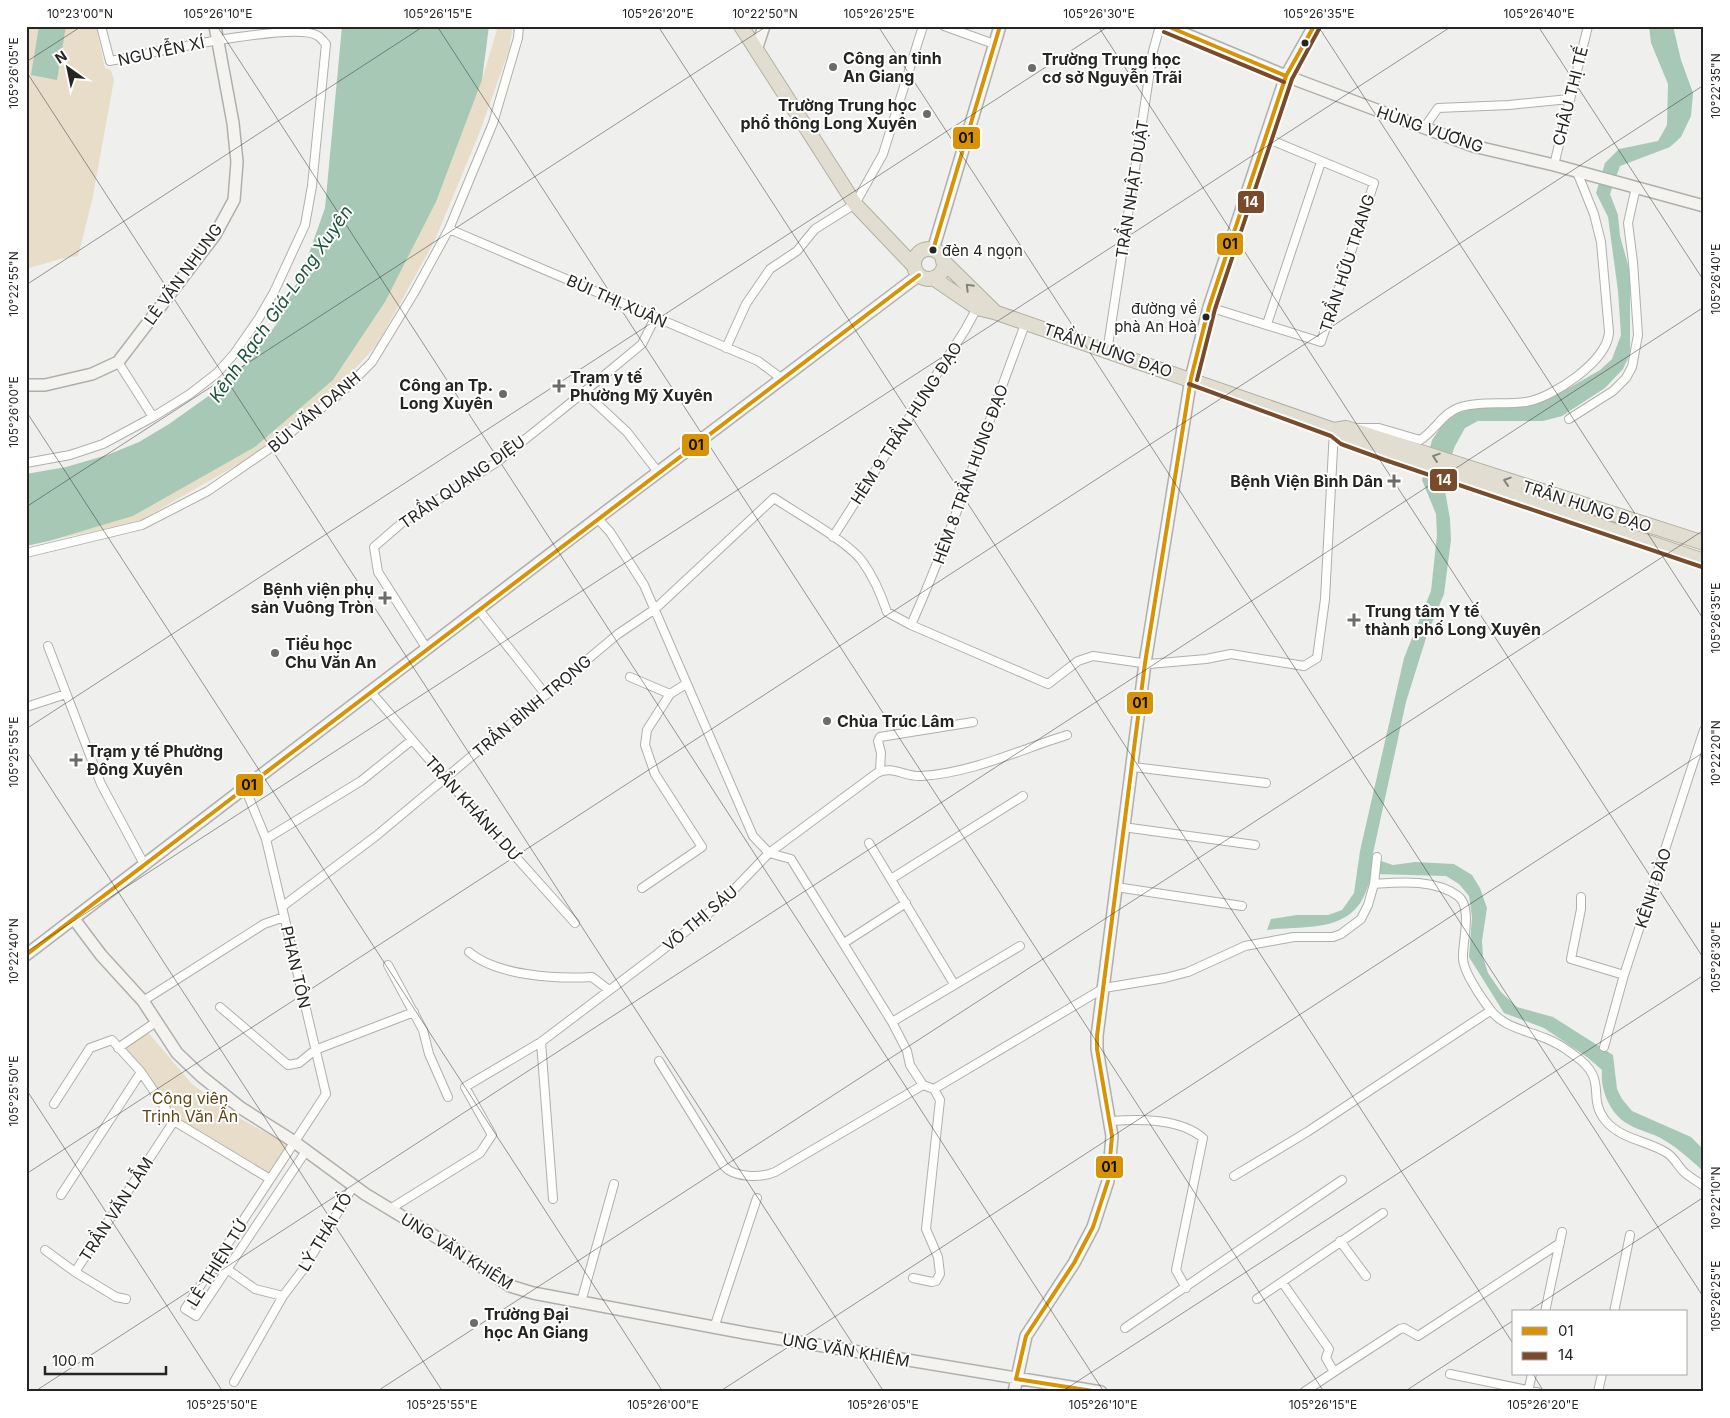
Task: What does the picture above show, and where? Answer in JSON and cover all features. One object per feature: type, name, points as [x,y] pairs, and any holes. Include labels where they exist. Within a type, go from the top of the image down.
[{"type":"highway","points":[[741,26],[855,204],[916,271],[928,279],[941,272],[943,261],[941,256],[930,250],[904,244],[881,228],[855,204]]},
{"type":"highway","points":[[916,271],[919,253],[930,250]]},
{"type":"highway","name":"TRẦN HƯNG ĐẠO","points":[[943,261],[994,312]]},
{"type":"highway","name":"TRẦN HƯNG ĐẠO","points":[[933,278],[977,308],[1026,322],[1107,352],[1191,378],[1340,429],[1401,445],[1704,543]]},
{"type":"highway","name":"TRẦN HƯNG ĐẠO","points":[[1340,429],[1344,438],[1704,561]]},
{"type":"street","name":"NGUYỄN XÍ","points":[[101,26],[110,61],[218,39]]},
{"type":"street","name":"LÊ VĂN NHUNG","points":[[26,385],[45,385],[92,374],[118,362],[215,234],[234,200],[237,162],[233,123],[215,26]]},
{"type":"street","name":"BÙI VĂN DANH","points":[[26,553],[142,525],[208,491],[272,447],[344,390],[372,362],[414,293],[449,229],[493,123],[518,38],[519,26]]},
{"type":"street","points":[[756,50],[764,26]]},
{"type":"street","points":[[726,348],[746,304],[770,269],[797,251],[815,229],[855,204],[883,154],[923,26]]},
{"type":"street","points":[[944,26],[994,44]]},
{"type":"street","points":[[930,250],[1000,26]]},
{"type":"street","name":"TRẦN NHẬT DUẬT","points":[[1107,352],[1153,51],[1160,26]]},
{"type":"street","name":"HÙNG VƯƠNG","points":[[1166,26],[1286,76],[1473,146],[1554,165],[1704,206]]},
{"type":"street","points":[[1014,1392],[1026,1336],[1074,1263],[1093,1227],[1108,1181],[1112,1152],[1111,1121],[1097,1049],[1123,827],[1133,767],[1145,663],[1191,378],[1209,307],[1286,76],[1314,26]]},
{"type":"street","name":"CHÂU THỊ TẾ","points":[[1554,165],[1588,26]]},
{"type":"street","points":[[26,463],[70,455],[103,444],[153,417],[190,394],[217,373],[234,354],[259,318],[288,263],[305,225],[310,196],[326,44],[318,35],[301,32],[218,39]]},
{"type":"street","points":[[1424,128],[1438,108],[1509,105],[1569,99]]},
{"type":"street","points":[[1209,307],[1267,324],[1321,162],[1266,138]]},
{"type":"street","name":"TRẦN HỮU TRANG","points":[[1267,324],[1321,342],[1374,183],[1321,162]]},
{"type":"street","points":[[833,537],[861,559],[881,594],[887,612],[911,625],[1048,684],[1078,661],[1093,656],[1145,663],[1206,660],[1231,654],[1304,666],[1317,658],[1325,599],[1340,429],[1379,428],[1420,440],[1442,418],[1458,408],[1534,400],[1584,370],[1600,356],[1607,346],[1609,332],[1601,242],[1594,214],[1579,172]]},
{"type":"street","points":[[1569,419],[1612,391],[1626,378],[1632,367],[1638,335],[1633,262],[1628,223],[1635,187]]},
{"type":"street","name":"BÙI THỊ XUÂN","points":[[449,229],[758,361],[781,378]]},
{"type":"street","points":[[26,955],[372,693],[781,378],[916,271]]},
{"type":"street","name":"HẺM 9 TRẦN HƯNG ĐẠO","points":[[833,537],[925,394],[977,308]]},
{"type":"street","name":"TRẦN QUANG DIỆU","points":[[427,649],[378,572],[374,547],[404,521],[497,462],[584,392],[642,344],[655,318]]},
{"type":"street","name":"HẺM 8 TRẦN HƯNG ĐẠO","points":[[911,625],[931,578],[1026,322]]},
{"type":"street","points":[[118,362],[153,417]]},
{"type":"street","points":[[584,392],[627,432],[658,472]]},
{"type":"street","name":"TRẦN BÌNH TRỌNG","points":[[282,906],[376,836],[618,634],[655,608],[774,498],[833,537]]},
{"type":"street","points":[[597,518],[610,532],[644,586],[655,608],[686,684],[753,836],[769,853],[791,859],[892,1022],[907,1052],[910,1065],[922,1085],[934,1089],[940,1100],[926,1229],[938,1257],[940,1274],[936,1281],[932,1282],[913,1278]]},
{"type":"street","points":[[479,610],[546,695]]},
{"type":"street","points":[[48,646],[101,784],[144,866]]},
{"type":"street","points":[[630,677],[670,694]]},
{"type":"street","points":[[642,888],[702,847],[655,774],[645,745],[647,730],[670,694],[686,684]]},
{"type":"street","name":"TRẦN KHÁNH DƯ","points":[[372,693],[445,778],[575,922]]},
{"type":"street","points":[[26,707],[66,694]]},
{"type":"street","points":[[973,722],[880,737],[878,741],[881,754],[880,771],[888,769],[910,777],[933,776],[976,766],[1067,736]]},
{"type":"street","name":"KÊNH ĐÀO","points":[[1604,1047],[1624,975],[1704,730]]},
{"type":"street","points":[[266,839],[361,781],[412,740]]},
{"type":"street","points":[[1133,767],[1266,783]]},
{"type":"street","name":"VÕ THỊ SÁU","points":[[390,1209],[480,1153],[492,1135],[465,1087],[541,1042],[720,904],[769,853],[880,771]]},
{"type":"street","name":"PHAN TÔN","points":[[245,788],[266,839],[326,1094],[293,1141]]},
{"type":"street","points":[[891,878],[1023,796]]},
{"type":"street","points":[[1123,827],[1255,845]]},
{"type":"street","points":[[869,843],[954,984]]},
{"type":"street","points":[[934,1089],[1104,988],[1188,972],[1228,952],[1252,944],[1294,937],[1333,937],[1341,934],[1361,920],[1374,881],[1378,858]]},
{"type":"street","points":[[1374,881],[1429,884],[1449,891],[1462,900],[1466,932],[1462,959],[1490,1011],[1507,1024],[1546,1038],[1576,1055],[1596,1078],[1601,1114],[1614,1130],[1668,1154],[1685,1173],[1704,1186]]},
{"type":"street","points":[[1116,887],[1242,906]]},
{"type":"street","points":[[1581,898],[1581,909],[1571,959],[1624,975]]},
{"type":"street","points":[[844,943],[906,903]]},
{"type":"street","points":[[143,1001],[264,924],[284,916]]},
{"type":"street","name":"UNG VĂN KHIÊM","points":[[74,919],[101,955],[143,1001],[177,1053],[202,1076],[241,1108],[293,1141],[390,1209],[446,1243],[510,1286],[580,1302],[714,1328],[1101,1392]]},
{"type":"street","points":[[892,1022],[1020,946]]},
{"type":"street","points":[[469,952],[486,963],[508,969],[563,979],[592,978],[609,990]]},
{"type":"street","points":[[388,965],[424,1030],[429,1054],[448,1097]]},
{"type":"street","points":[[220,1007],[288,1065],[299,1063],[315,1050],[414,1012]]},
{"type":"street","points":[[1234,1176],[1307,1132],[1490,1011]]},
{"type":"street","points":[[118,1048],[156,1022]]},
{"type":"street","points":[[54,1104],[90,1048],[112,1040],[141,1072],[174,1121],[270,1179]]},
{"type":"street","points":[[541,1042],[553,1199]]},
{"type":"street","points":[[659,1061],[724,1166],[728,1170],[739,1174],[763,1175],[775,1172],[922,1085]]},
{"type":"street","points":[[61,1195],[141,1072]]},
{"type":"street","points":[[1111,1121],[1145,1119],[1193,1130],[1203,1138],[1176,1270],[1186,1288]]},
{"type":"street","name":"TRẦN VĂN LẪM","points":[[126,1300],[116,1297],[75,1272],[174,1121]]},
{"type":"street","name":"LÊ THIỆN TỨ","points":[[293,1141],[185,1309],[196,1316],[306,1151]]},
{"type":"street","points":[[1124,1328],[1186,1288],[1342,1180]]},
{"type":"street","points":[[580,1302],[614,1184]]},
{"type":"street","name":"LÝ THÁI TỔ","points":[[234,1382],[283,1296],[297,1278],[354,1185]]},
{"type":"street","points":[[714,1328],[757,1198]]},
{"type":"street","points":[[1257,1299],[1383,1213]]},
{"type":"street","points":[[1545,1310],[1562,1232]]},
{"type":"street","points":[[1614,1310],[1630,1235]]},
{"type":"street","points":[[1340,1241],[1366,1276]]},
{"type":"street","points":[[1304,1392],[1400,1329],[1404,1328],[1418,1336],[1560,1243]]},
{"type":"street","points":[[45,1250],[75,1272]]},
{"type":"street","points":[[227,1269],[256,1289],[283,1296]]},
{"type":"street","points":[[1282,1282],[1329,1349],[1326,1358],[1334,1372]]},
{"type":"street","points":[[1450,1374],[1537,1392]]},
{"type":"street","points":[[1528,1391],[1532,1376]]},
{"type":"street","points":[[1598,1392],[1602,1376]]},
{"type":"green space","points":[[26,26],[96,26],[105,68],[111,70],[114,80],[92,201],[78,256],[26,269]]},
{"type":"green space","points":[[498,26],[513,26],[509,50],[479,134],[434,242],[377,345],[339,386],[260,452],[139,521],[49,541],[133,516],[255,447],[333,380],[385,302],[436,202],[482,80]]},
{"type":"green space","name":"Công viên Trịnh Văn Ấn","points":[[146,1030],[192,1084],[235,1116],[291,1146],[270,1179],[174,1121],[118,1048]]},
{"type":"shaded area","points":[[39,26],[66,26],[57,80],[31,75]]},
{"type":"shaded area","points":[[342,26],[489,26],[482,80],[436,202],[385,302],[333,380],[255,447],[133,516],[26,546],[26,474],[66,467],[107,455],[139,442],[169,424],[231,380],[276,325],[303,270],[325,208]]},
{"type":"shaded area","points":[[1649,26],[1673,26],[1681,60],[1693,93],[1691,116],[1681,137],[1670,147],[1620,166],[1610,194],[1618,215],[1620,236],[1630,272],[1630,354],[1623,369],[1605,388],[1562,416],[1543,421],[1478,421],[1465,428],[1455,446],[1443,479],[1450,519],[1451,540],[1444,594],[1427,635],[1406,702],[1372,858],[1393,865],[1415,862],[1454,864],[1472,875],[1480,888],[1487,908],[1482,941],[1483,957],[1488,973],[1501,992],[1517,1007],[1553,1017],[1613,1055],[1617,1089],[1622,1099],[1632,1111],[1691,1137],[1704,1150],[1704,1172],[1669,1143],[1622,1120],[1611,1108],[1608,1101],[1603,1085],[1602,1070],[1587,1057],[1544,1028],[1504,1013],[1469,957],[1472,917],[1469,896],[1459,884],[1446,876],[1373,874],[1365,895],[1358,906],[1350,914],[1339,920],[1316,926],[1267,930],[1271,919],[1297,915],[1328,915],[1342,910],[1354,893],[1360,851],[1404,658],[1431,591],[1437,535],[1436,514],[1422,480],[1432,440],[1443,424],[1457,413],[1472,409],[1526,404],[1562,392],[1600,370],[1612,359],[1621,335],[1618,291],[1608,217],[1596,193],[1605,163],[1619,149],[1658,141],[1667,125],[1668,84],[1651,43]]},
{"type":"transit line","name":"01","points":[[933,250],[1000,26]]},
{"type":"transit line","name":"01","points":[[1167,26],[1286,76]]},
{"type":"transit line","name":"01","points":[[1016,1379],[1026,1336],[1074,1263],[1093,1227],[1108,1181],[1112,1136],[1097,1049],[1097,1036],[1145,663],[1191,378],[1209,307],[1286,76],[1314,26]]},
{"type":"transit line","name":"14","points":[[1197,380],[1215,309],[1292,79],[1319,29]]},
{"type":"transit line","name":"14","points":[[1164,32],[1284,82]]},
{"type":"transit line","name":"01","points":[[26,955],[919,275]]},
{"type":"transit line","name":"14","points":[[1189,384],[1331,436],[1341,444],[1385,460],[1702,567]]},
{"type":"transit line","name":"01","points":[[1016,1379],[1099,1392]]},
{"type":"place","name":"Công an tỉnh An Giang","points":[[833,67]]},
{"type":"place","name":"Trường Trung học cơ sở Nguyễn Trãi","points":[[1032,68]]},
{"type":"place","name":"Trường Trung học phổ thông Long Xuyên","points":[[927,114]]},
{"type":"place","name":"đèn 4 ngọn","points":[[933,250]]},
{"type":"place","name":"đường về phà An Hoà","points":[[1206,317]]},
{"type":"place","name":"Trạm y tế Phường Mỹ Xuyên","points":[[559,386]]},
{"type":"place","name":"Công an Tp. Long Xuyên","points":[[503,394]]},
{"type":"place","name":"Bệnh Viện Bình Dân","points":[[1394,481]]},
{"type":"place","name":"Bệnh viện phụ sản Vuông Tròn","points":[[385,598]]},
{"type":"place","name":"Trung tâm Y tế thành phố Long Xuyên","points":[[1354,620]]},
{"type":"place","name":"Tiểu học Chu Văn An","points":[[275,653]]},
{"type":"place","name":"Chùa Trúc Lâm","points":[[827,721]]},
{"type":"place","name":"Trạm y tế Phường Đông Xuyên","points":[[76,760]]},
{"type":"place","name":"Trường Đại học An Giang","points":[[474,1323]]},
{"type":"water label","name":"Kênh Rạch Giá-Long Xuyên","points":[[281,304]]}]
